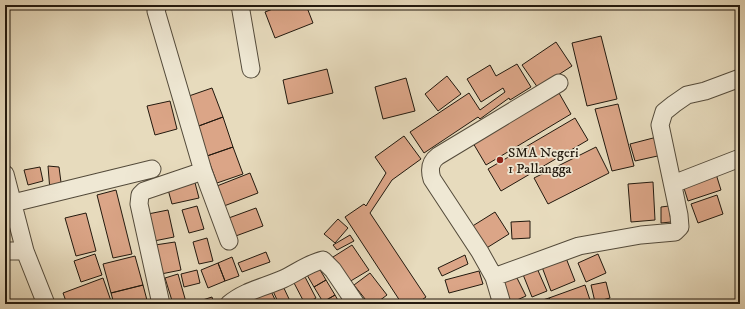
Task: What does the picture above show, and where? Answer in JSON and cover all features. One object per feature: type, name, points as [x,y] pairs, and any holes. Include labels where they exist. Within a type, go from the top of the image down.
[{"type":"street","points":[[158,5],[156,10],[203,171],[229,241]]},
{"type":"street","points":[[240,5],[251,69]]},
{"type":"street","points":[[494,277],[579,246],[675,232],[678,230],[681,225],[660,125],[664,112],[687,95],[705,91],[740,78]]},
{"type":"street","points":[[502,304],[494,277],[480,252],[432,179],[430,173],[432,163],[438,156],[559,82]]},
{"type":"street","points":[[673,184],[740,158]]},
{"type":"street","points":[[13,203],[152,168]]},
{"type":"street","points":[[161,304],[139,204],[140,195],[150,188],[203,171]]},
{"type":"street","points":[[5,174],[25,251],[46,304]]},
{"type":"street","points":[[5,251],[25,251]]},
{"type":"street","points":[[229,304],[241,296],[284,278],[310,264],[323,260],[333,270],[356,304]]},
{"type":"building","points":[[283,5],[306,5],[313,23],[275,38],[265,12]]},
{"type":"building","points":[[601,36],[617,99],[587,106],[572,43]]},
{"type":"building","points":[[556,42],[572,66],[538,88],[522,65]]},
{"type":"building","points":[[517,64],[531,87],[510,100],[509,98],[480,119],[478,117],[424,153],[410,132],[469,93],[480,110],[505,92],[503,88],[481,102],[467,79],[490,65],[496,76]]},
{"type":"building","points":[[327,69],[333,93],[288,104],[283,80]]},
{"type":"building","points":[[447,76],[461,94],[438,111],[425,94]]},
{"type":"building","points":[[406,78],[415,111],[383,119],[375,87]]},
{"type":"building","points":[[212,88],[223,117],[196,127],[186,97]]},
{"type":"building","points":[[559,93],[571,114],[486,165],[473,143]]},
{"type":"building","points":[[170,101],[177,129],[155,135],[147,106]]},
{"type":"building","points":[[618,104],[634,166],[612,171],[595,109]]},
{"type":"building","points":[[223,117],[233,147],[207,156],[196,127]]},
{"type":"building","points":[[575,118],[588,140],[501,191],[488,169]]},
{"type":"building","points":[[404,136],[421,159],[392,180],[370,213],[426,297],[416,304],[402,304],[345,217],[364,204],[366,206],[386,173],[375,157]]},
{"type":"building","points":[[657,137],[662,155],[635,161],[630,144]]},
{"type":"building","points":[[233,147],[243,174],[217,183],[207,156]]},
{"type":"building","points":[[596,147],[609,173],[548,204],[534,178]]},
{"type":"building","points":[[48,166],[59,167],[62,190],[50,191]]},
{"type":"building","points":[[40,167],[43,181],[28,185],[24,170]]},
{"type":"building","points":[[250,173],[258,193],[224,206],[217,186]]},
{"type":"building","points":[[716,174],[721,190],[688,201],[683,185]]},
{"type":"building","points":[[194,179],[199,198],[172,204],[167,186]]},
{"type":"building","points":[[653,182],[655,220],[631,222],[628,184]]},
{"type":"building","points":[[116,190],[132,254],[113,258],[97,195]]},
{"type":"building","points":[[717,195],[723,214],[698,223],[691,204]]},
{"type":"building","points":[[197,206],[204,229],[189,233],[182,210]]},
{"type":"building","points":[[669,206],[671,222],[661,223],[661,207]]},
{"type":"building","points":[[256,208],[263,226],[233,237],[226,219]]},
{"type":"building","points":[[168,210],[174,237],[154,241],[148,214]]},
{"type":"building","points":[[495,212],[509,234],[485,249],[471,227]]},
{"type":"building","points":[[86,213],[96,251],[76,256],[65,218]]},
{"type":"building","points":[[338,219],[348,228],[335,243],[324,234]]},
{"type":"building","points":[[530,221],[530,238],[512,239],[511,222]]},
{"type":"building","points":[[350,235],[354,241],[337,250],[333,245]]},
{"type":"building","points":[[207,238],[213,261],[199,264],[193,242]]},
{"type":"building","points":[[175,242],[181,270],[161,274],[155,245]]},
{"type":"building","points":[[352,245],[369,270],[349,282],[333,257]]},
{"type":"building","points":[[266,252],[270,262],[242,272],[238,263]]},
{"type":"building","points":[[95,254],[102,275],[81,282],[74,261]]},
{"type":"building","points":[[598,254],[606,273],[586,282],[578,263]]},
{"type":"building","points":[[465,255],[468,264],[442,276],[438,268]]},
{"type":"building","points":[[135,256],[143,285],[111,293],[103,264]]},
{"type":"building","points":[[232,257],[239,276],[225,281],[218,263]]},
{"type":"building","points":[[566,258],[575,281],[551,291],[542,267]]},
{"type":"building","points":[[218,263],[225,281],[208,288],[201,270]]},
{"type":"building","points":[[536,266],[547,291],[532,297],[522,272]]},
{"type":"building","points":[[319,268],[326,280],[314,287],[307,275]]},
{"type":"building","points":[[197,270],[200,283],[184,287],[181,274]]},
{"type":"building","points":[[479,271],[483,284],[449,293],[445,280]]},
{"type":"building","points":[[370,273],[387,295],[375,304],[369,304],[354,285]]},
{"type":"building","points":[[178,274],[186,302],[173,304],[165,278]]},
{"type":"building","points":[[304,275],[316,298],[305,304],[293,281]]},
{"type":"building","points":[[516,276],[526,296],[508,304],[498,285]]},
{"type":"building","points":[[103,278],[111,301],[104,304],[67,304],[63,293]]},
{"type":"building","points":[[326,280],[335,295],[323,302],[314,287]]},
{"type":"building","points":[[606,282],[610,298],[595,302],[591,285]]},
{"type":"building","points":[[282,284],[290,301],[279,304],[272,289]]},
{"type":"building","points":[[143,285],[148,304],[114,304],[111,293]]},
{"type":"building","points":[[585,285],[590,300],[578,304],[552,304],[549,298]]},
{"type":"building","points":[[270,289],[277,304],[259,304],[255,296]]},
{"type":"building","points":[[335,295],[340,304],[324,304],[323,302]]},
{"type":"building","points":[[212,297],[214,304],[190,304]]},
{"type":"building","points":[[549,298],[552,304],[530,304]]},
{"type":"place","name":"SMA Negeri 1 Pallangga","points":[[500,160]]}]
